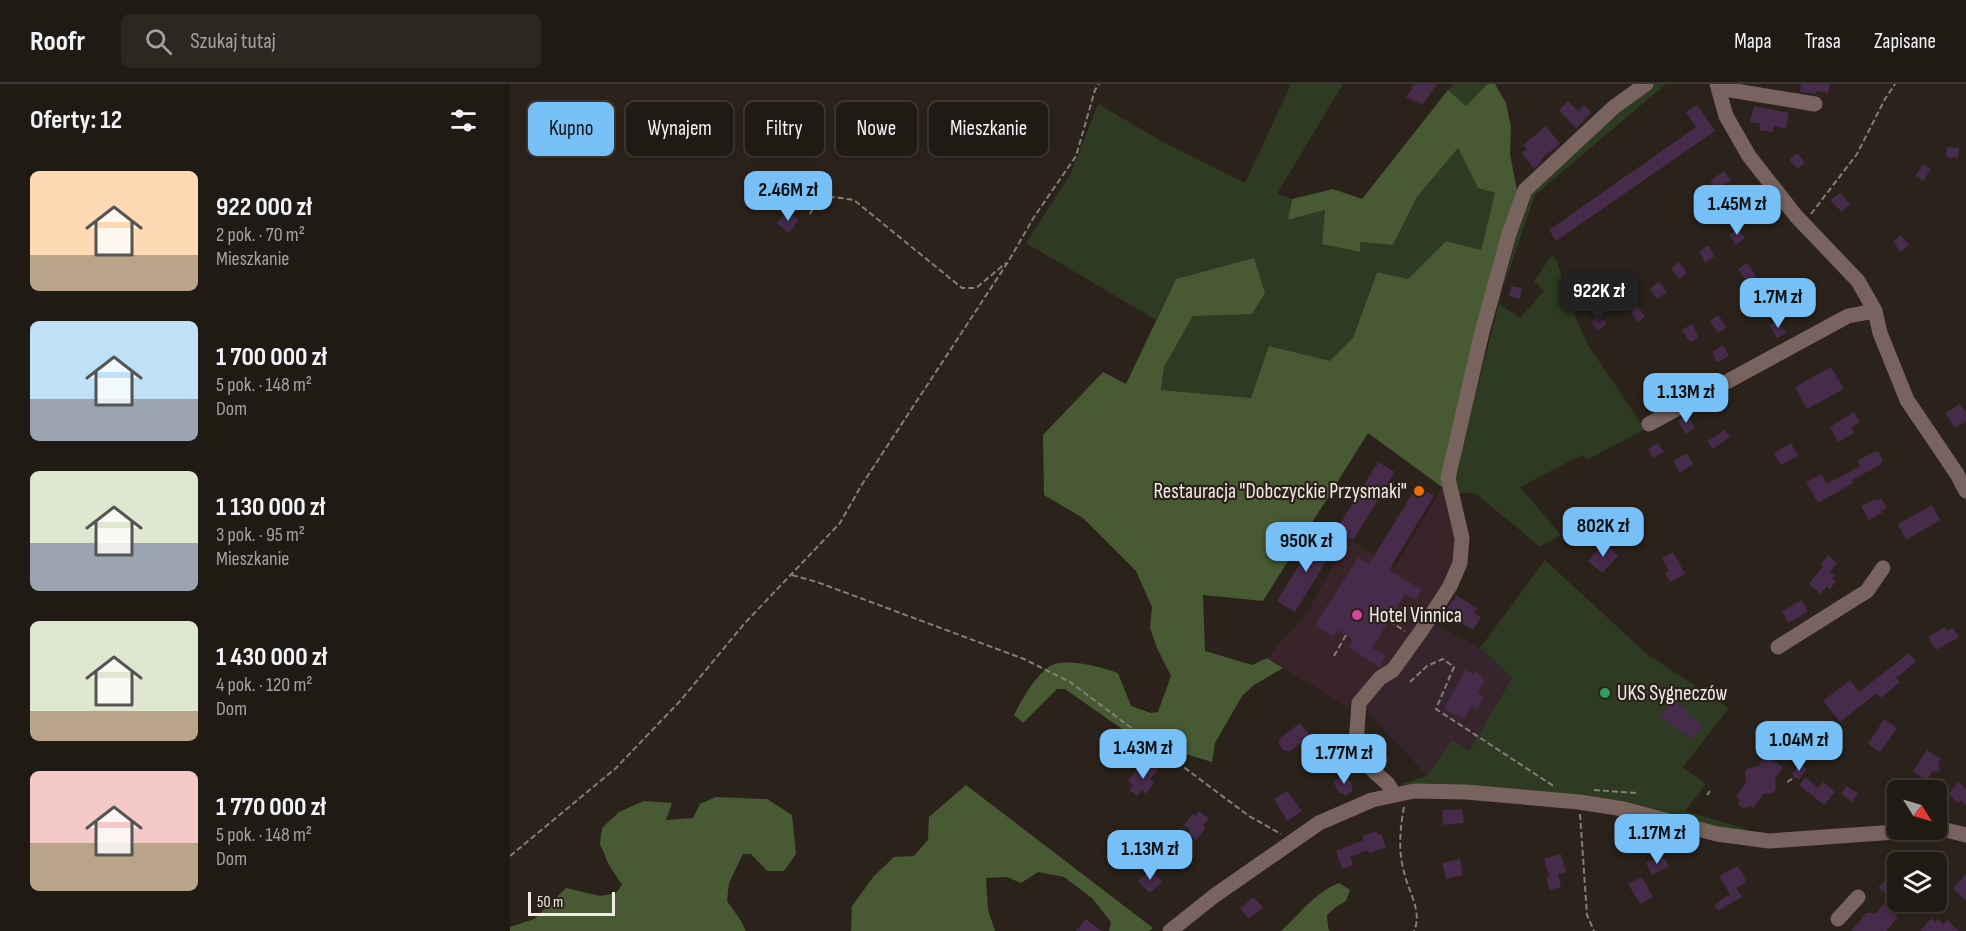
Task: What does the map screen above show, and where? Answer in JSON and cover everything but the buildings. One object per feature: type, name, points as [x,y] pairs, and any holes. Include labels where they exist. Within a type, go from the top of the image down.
[{"type":"street","points":[[1400,793],[1359,758],[1356,744],[1359,703],[1380,678],[1392,670],[1421,632],[1450,586],[1460,563],[1462,538],[1448,478],[1482,332],[1509,234],[1525,190],[1614,106],[1646,84]]},
{"type":"street","points":[[1815,104],[1718,86],[1726,116],[1749,156],[1803,224],[1858,281],[1875,311],[1880,333],[1907,400],[1966,491]]},
{"type":"street","points":[[1649,424],[1848,316],[1875,311]]},
{"type":"street","points":[[1778,647],[1867,591],[1883,568]]},
{"type":"street","points":[[1170,931],[1214,896],[1319,823],[1372,800],[1400,793],[1466,792],[1579,802],[1624,809],[1717,834],[1752,840],[1773,841],[1946,830],[1966,835]]},
{"type":"street","points":[[1838,920],[1858,897]]},
{"type":"path","points":[[510,856],[616,768],[681,700],[744,624],[840,523],[861,486],[1008,262],[1034,217],[1076,156],[1095,90],[1099,84]]},
{"type":"path","points":[[1803,224],[1857,154],[1895,84]]},
{"type":"path","points":[[810,214],[817,201],[834,197],[854,200],[962,288],[976,288],[1008,262]]},
{"type":"path","points":[[792,574],[1024,659],[1070,682],[1249,816],[1294,841]]},
{"type":"path","points":[[1389,621],[1405,631]]},
{"type":"path","points":[[1334,656],[1346,635]]},
{"type":"path","points":[[1410,682],[1427,666],[1443,659],[1454,667],[1436,709],[1557,788]]},
{"type":"path","points":[[1787,782],[1795,777]]},
{"type":"path","points":[[1591,790],[1637,792]]},
{"type":"path","points":[[1707,795],[1710,791]]},
{"type":"path","points":[[1400,793],[1403,872],[1415,902],[1417,926],[1414,931]]},
{"type":"path","points":[[1579,802],[1587,915],[1594,931]]},
{"type":"shaded area","points":[[1442,487],[1449,495],[1456,555],[1450,571],[1401,651],[1358,693],[1348,707],[1267,658],[1308,611],[1348,539],[1395,568]]},
{"type":"shaded area","points":[[1431,623],[1480,648],[1512,678],[1469,751],[1452,740],[1427,776],[1362,705]]},
{"type":"green space","points":[[1291,84],[1343,84],[1277,194],[1292,199],[1289,220],[1325,210],[1322,243],[1359,252],[1360,242],[1393,245],[1417,197],[1458,148],[1478,188],[1495,193],[1481,250],[1446,241],[1408,279],[1377,272],[1353,338],[1329,362],[1270,346],[1251,398],[1161,390],[1164,367],[1193,316],[1176,279],[1156,320],[1026,243],[1070,175],[1098,104],[1165,143],[1245,183]]},
{"type":"green space","points":[[1453,84],[1487,84],[1466,106],[1448,90]]},
{"type":"green space","points":[[1487,84],[1495,84],[1506,103],[1511,127],[1510,154],[1518,195],[1478,334],[1442,487],[1368,433],[1263,601],[1203,595],[1205,651],[1252,665],[1267,658],[1283,668],[1254,685],[1242,696],[1215,743],[1212,762],[1169,749],[1149,748],[1065,689],[1057,689],[1023,723],[1014,715],[1021,702],[1039,676],[1056,663],[1084,664],[1118,673],[1131,706],[1151,713],[1158,712],[1171,676],[1150,628],[1152,607],[1136,571],[1083,518],[1044,495],[1043,435],[1103,372],[1126,384],[1176,279],[1254,258],[1265,293],[1252,314],[1193,316],[1164,367],[1161,390],[1251,398],[1269,346],[1330,361],[1353,338],[1377,272],[1408,279],[1446,241],[1481,250],[1495,193],[1478,188],[1458,148],[1417,197],[1393,245],[1360,242],[1360,252],[1322,244],[1325,210],[1288,220],[1292,199],[1333,189],[1362,199],[1448,90],[1466,106]]},
{"type":"green space","points":[[1651,84],[1666,84],[1535,195],[1503,289],[1528,192]]},
{"type":"green space","points":[[1552,255],[1557,261],[1572,309],[1588,345],[1645,429],[1587,460],[1582,455],[1520,487],[1561,535],[1540,547],[1475,493],[1459,493],[1455,473],[1499,304],[1520,318],[1544,291],[1534,281]]},
{"type":"green space","name":"UKS Sygneczów","points":[[1545,560],[1647,654],[1729,708],[1683,767],[1706,784],[1685,811],[1746,829],[1744,831],[1724,829],[1625,801],[1469,786],[1399,785],[1427,776],[1452,740],[1469,751],[1512,678],[1480,648]]},
{"type":"green space","points":[[966,785],[1153,928],[1149,931],[1109,931],[1111,922],[1092,898],[1064,877],[1038,872],[1021,883],[1007,877],[986,878],[988,910],[995,931],[851,931],[852,906],[874,876],[894,857],[914,856],[928,840],[929,817]]},
{"type":"green space","points":[[716,797],[767,799],[792,815],[796,854],[784,871],[767,871],[751,854],[743,854],[729,883],[727,901],[746,931],[510,931],[510,927],[534,919],[566,888],[600,896],[616,893],[622,885],[609,865],[600,844],[602,828],[619,812],[644,801],[672,803],[666,820],[693,818],[700,804]]},
{"type":"green space","points":[[1339,883],[1350,890],[1346,901],[1327,915],[1330,931],[1281,931],[1322,892]]},
{"type":"place","name":"Restauracja \"Dobczyckie Przysmaki\"","points":[[1419,491]]},
{"type":"place","name":"Hotel Vinnica","points":[[1357,615]]},
{"type":"place","name":"UKS Sygneczów","points":[[1605,693]]}]
